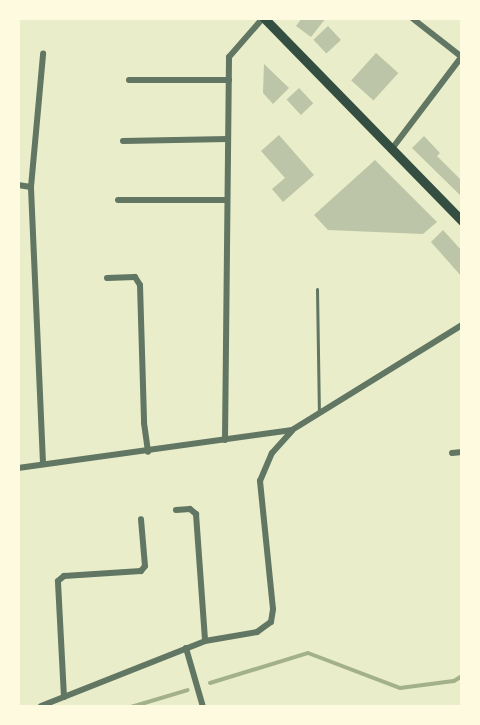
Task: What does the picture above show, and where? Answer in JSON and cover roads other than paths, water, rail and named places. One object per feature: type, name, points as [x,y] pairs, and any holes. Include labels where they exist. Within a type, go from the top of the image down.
[{"type":"main road","points":[[263,18],[462,221]]},
{"type":"street","points":[[225,440],[229,57],[263,18]]},
{"type":"street","points":[[391,150],[462,57],[412,18]]},
{"type":"street","points":[[43,54],[31,187],[43,464]]},
{"type":"street","points":[[129,80],[229,80]]},
{"type":"street","points":[[123,141],[228,139]]},
{"type":"street","points":[[18,186],[31,187]]},
{"type":"street","points":[[118,200],[227,200]]},
{"type":"street","points":[[107,278],[135,277],[140,285],[144,423],[148,452]]},
{"type":"street","points":[[41,706],[205,641],[257,632],[266,628],[273,616],[260,481],[272,453],[292,430],[462,324]]},
{"type":"street","points":[[18,468],[148,452],[292,430]]},
{"type":"street","points":[[452,453],[462,452]]},
{"type":"street","points":[[176,510],[190,509],[196,514],[205,641]]},
{"type":"street","points":[[64,697],[58,581],[64,576],[141,571],[145,566],[141,519]]},
{"type":"street","points":[[186,648],[203,707]]},
{"type":"lane","points":[[317,289],[319,413]]},
{"type":"waterway","points":[[210,683],[308,653],[400,688],[454,681],[462,676]]},
{"type":"waterway","points":[[131,707],[188,690]]}]
